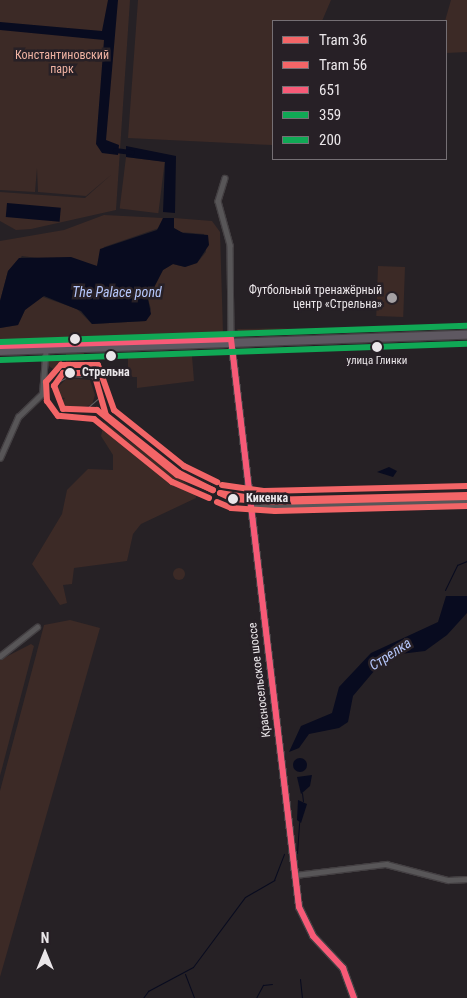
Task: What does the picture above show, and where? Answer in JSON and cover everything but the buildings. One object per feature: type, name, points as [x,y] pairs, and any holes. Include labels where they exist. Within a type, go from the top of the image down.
[{"type":"main road","points":[[231,341],[467,330]]},
{"type":"main road","points":[[0,346],[46,347],[467,335]]},
{"type":"main road","name":"Красносельское шоссе","points":[[231,341],[295,875],[306,924],[343,968],[354,998]]},
{"type":"main road","points":[[0,351],[46,347]]},
{"type":"street","points":[[225,178],[218,201],[230,245],[231,341]]},
{"type":"street","points":[[0,458],[18,417],[42,394],[46,347]]},
{"type":"street","points":[[250,506],[467,502]]},
{"type":"street","points":[[0,656],[37,627]]},
{"type":"street","points":[[295,875],[386,864],[448,880],[467,879]]},
{"type":"green space","name":"Константиновский парк","points":[[0,0],[130,0],[116,210],[31,229],[16,230],[0,221],[0,192],[85,198],[112,174],[86,196],[38,192],[37,168],[35,192],[0,190]]},
{"type":"green space","points":[[138,0],[331,0],[322,20],[272,20],[272,145],[128,138]]},
{"type":"green space","points":[[451,0],[467,0],[467,52],[447,53],[447,20],[445,20]]},
{"type":"green space","points":[[126,157],[165,162],[158,213],[120,209]]},
{"type":"green space","points":[[104,215],[163,218],[162,227],[104,247],[97,266],[22,256],[8,271],[0,301],[0,241],[64,230]]},
{"type":"green space","points":[[174,218],[212,221],[220,232],[223,333],[0,341],[0,328],[18,325],[25,310],[40,296],[77,309],[92,324],[146,321],[151,309],[148,299],[163,270],[173,264],[185,267],[197,263],[206,252],[204,234],[180,232],[173,228]]},
{"type":"green space","name":"Футбольный тренажёрный центр «Стрельна»","points":[[378,266],[405,267],[403,317],[376,316]]},
{"type":"green space","points":[[292,328],[239,333],[237,329]]},
{"type":"green space","points":[[66,353],[84,353],[84,361],[71,361],[71,368],[66,368]]},
{"type":"green space","points":[[55,355],[60,357],[62,362],[60,367],[55,369],[50,367],[48,362],[50,357]]},
{"type":"green space","points":[[192,356],[194,381],[137,388],[137,377],[128,377],[128,358]]},
{"type":"green space","points":[[67,378],[90,380],[95,395],[92,405],[70,409],[59,404],[65,398],[56,397],[56,389]]},
{"type":"green space","points":[[104,422],[195,490],[196,498],[141,524],[133,534],[127,561],[74,568],[72,584],[63,585],[67,603],[60,605],[32,564],[62,514],[67,490],[88,469],[113,470],[113,455],[101,436]]},
{"type":"green space","points":[[181,568],[184,569],[184,579],[177,580],[174,579],[173,572],[174,569]]},
{"type":"green space","points":[[70,620],[100,628],[0,977],[0,791],[44,625]]},
{"type":"green space","points":[[31,644],[34,646],[0,776],[0,660]]},
{"type":"water","points":[[108,0],[118,0],[106,140],[119,145],[118,155],[102,153],[96,144],[104,40],[0,30],[0,22],[102,31]]},
{"type":"water","points":[[126,146],[176,156],[175,213],[163,212],[165,162],[126,157]]},
{"type":"water","points":[[7,203],[61,208],[60,222],[6,217]]},
{"type":"water","name":"The Palace pond","points":[[163,218],[174,218],[174,228],[183,233],[208,235],[209,245],[197,263],[185,267],[173,264],[163,270],[148,299],[151,314],[146,321],[92,324],[81,311],[44,296],[25,310],[18,325],[0,328],[0,301],[8,271],[19,258],[71,257],[97,266],[100,249],[157,230]]},
{"type":"water","points":[[389,467],[397,471],[393,477],[377,472]]},
{"type":"water","points":[[446,596],[467,596],[467,613],[447,635],[425,651],[400,654],[380,664],[353,696],[348,722],[339,728],[309,734],[299,748],[289,752],[301,726],[332,713],[339,687],[371,653],[438,622]]},
{"type":"water","points":[[300,758],[305,760],[307,765],[305,770],[300,772],[295,770],[293,765],[295,760]]},
{"type":"water","points":[[312,775],[310,786],[301,794],[297,777]]},
{"type":"water","points":[[298,800],[307,804],[301,823],[297,820]]},
{"type":"waterway","points":[[115,150],[132,152]]},
{"type":"waterway","points":[[445,590],[457,565],[467,561]]},
{"type":"waterway","name":"Стрелка","points":[[302,793],[303,801]]},
{"type":"waterway","name":"Стрелка","points":[[297,853],[299,822]]},
{"type":"waterway","name":"Стрелка","points":[[143,998],[148,991],[193,967],[245,897],[274,880],[284,854]]},
{"type":"waterway","points":[[185,974],[194,998]]},
{"type":"waterway","points":[[300,979],[302,998]]},
{"type":"waterway","points":[[256,998],[263,985],[272,984]]},
{"type":"tram line","name":"56","points":[[209,498],[172,482],[94,419],[58,416],[47,401],[46,382],[61,365],[98,365],[114,410],[184,466],[217,482]]},
{"type":"tram line","name":"36","points":[[63,373],[94,373],[106,415],[179,473],[213,490],[177,475],[97,410],[63,409],[54,386],[63,373]]},
{"type":"tram line","points":[[54,392],[58,382],[69,376],[91,377],[100,390]]},
{"type":"tram line","points":[[86,409],[100,397]]},
{"type":"tram line","name":"56","points":[[222,485],[264,491],[467,486]]},
{"type":"tram line","name":"36","points":[[220,493],[263,500],[467,495]]},
{"type":"tram line","name":"36","points":[[220,493],[233,499],[275,502],[467,497]]},
{"type":"tram line","name":"56","points":[[217,502],[231,508],[275,511],[467,506]]},
{"type":"transit line","name":"200","points":[[0,342],[467,326]]},
{"type":"transit line","name":"651","points":[[0,346],[231,339],[299,907],[313,936],[343,968],[354,998]]},
{"type":"transit line","name":"359","points":[[0,360],[467,344]]},
{"type":"place","name":"Футбольный тренажёрный центр «Стрельна»","points":[[392,298]]},
{"type":"place","name":"улица Глинки","points":[[377,347]]},
{"type":"place","name":"Стрельна","points":[[70,373]]},
{"type":"place","name":"Кикенка","points":[[233,499]]}]
